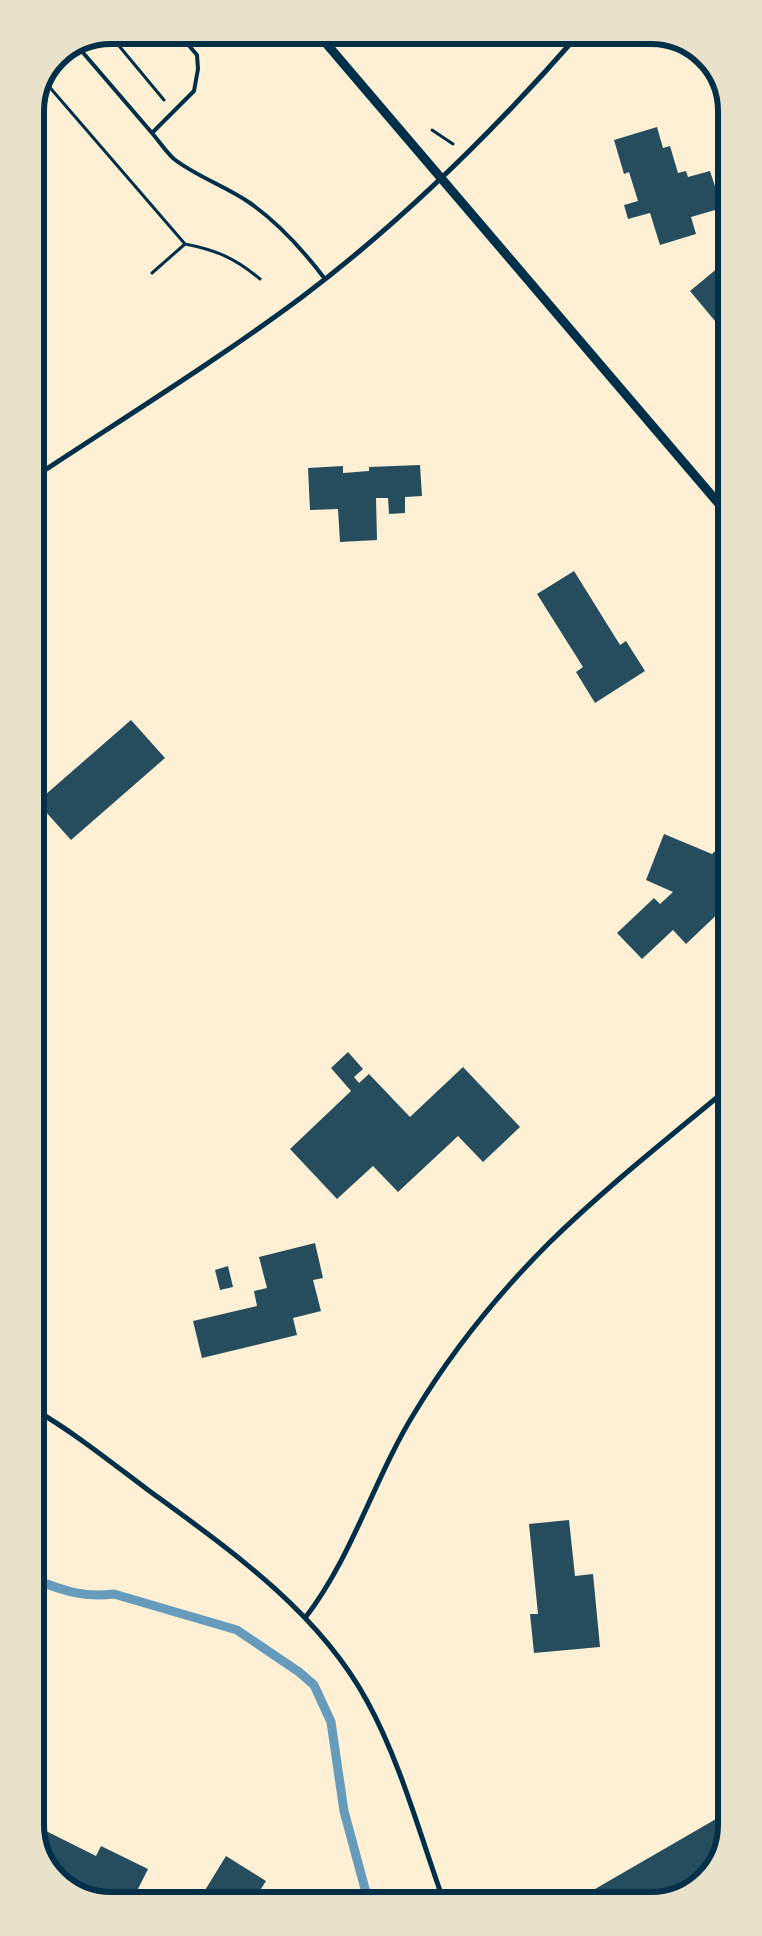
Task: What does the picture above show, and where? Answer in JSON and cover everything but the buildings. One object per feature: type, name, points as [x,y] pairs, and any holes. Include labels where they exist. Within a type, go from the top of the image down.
[{"type":"street","points":[[327,44],[718,503]]},
{"type":"street","points":[[44,471],[229,347],[325,279],[441,180],[534,85],[570,44]]},
{"type":"street","points":[[305,1618],[332,1580],[384,1469],[414,1413],[474,1326],[549,1243],[595,1200],[718,1097]]},
{"type":"street","points":[[44,1416],[94,1450],[241,1561],[305,1618],[347,1668],[367,1701],[384,1737],[440,1892]]},
{"type":"lane","points":[[152,133],[194,91],[198,69],[197,54],[188,44]]},
{"type":"lane","points":[[81,51],[173,158],[199,175],[226,187],[275,221],[302,248],[325,279]]},
{"type":"path","points":[[117,44],[173,112]]},
{"type":"path","points":[[49,86],[185,244],[214,250],[244,266],[260,279]]},
{"type":"path","points":[[152,272],[185,244]]},
{"type":"waterway","points":[[44,1583],[75,1593],[94,1595],[114,1594],[237,1630],[299,1672],[314,1685],[331,1722],[344,1811],[366,1892]]}]
